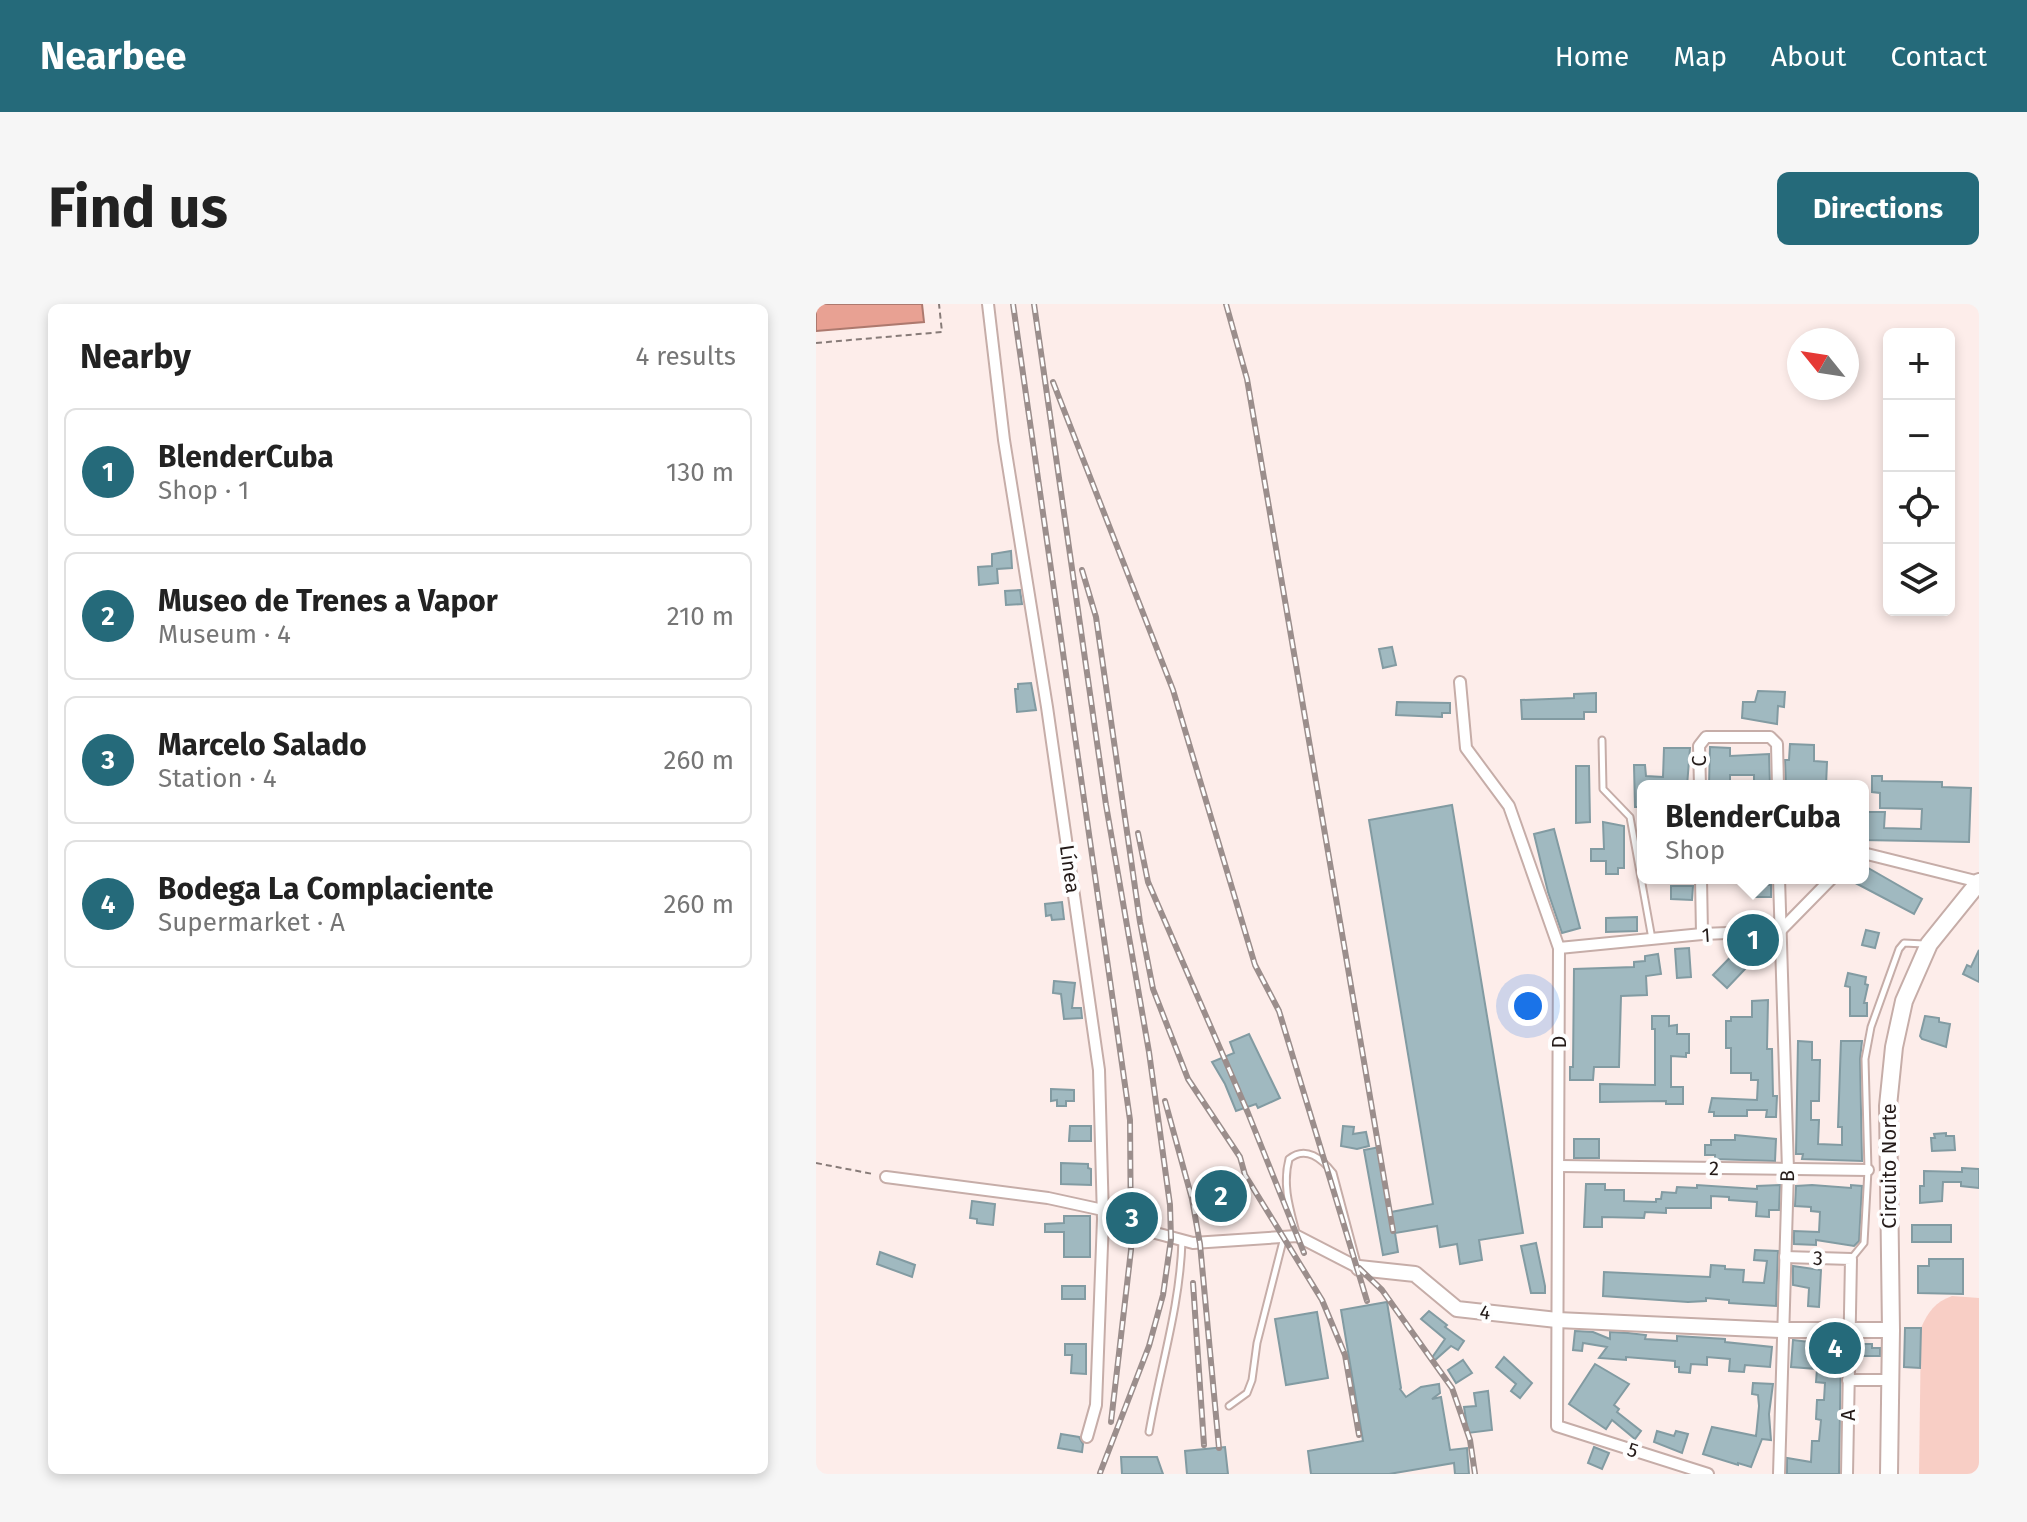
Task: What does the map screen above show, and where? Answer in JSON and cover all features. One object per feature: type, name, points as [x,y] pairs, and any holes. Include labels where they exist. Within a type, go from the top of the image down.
[{"type":"main road","name":"Circuito Norte","points":[[1889,1474],[1891,1330],[1888,1162],[1889,1092],[1894,1047],[1904,1001],[1929,944],[1979,882]]},
{"type":"street","name":"Línea","points":[[988,304],[1004,440],[1047,707],[1099,1070],[1103,1215],[1096,1405],[1087,1437]]},
{"type":"street","name":"D","points":[[1460,682],[1466,748],[1509,806],[1559,948],[1557,1426]]},
{"type":"street","name":"C","points":[[1700,780],[1699,746],[1703,738],[1770,737],[1777,744],[1778,780]]},
{"type":"street","points":[[1869,854],[1979,882]]},
{"type":"street","points":[[1701,884],[1702,934]]},
{"type":"street","name":"B","points":[[1779,884],[1788,1170],[1779,1474]]},
{"type":"street","points":[[1780,931],[1826,884]]},
{"type":"street","name":"1","points":[[1559,948],[1702,934],[1780,931]]},
{"type":"street","name":"2","points":[[1560,1166],[1868,1170]]},
{"type":"street","points":[[886,1177],[1048,1198],[1200,1244],[1297,1236]]},
{"type":"street","name":"4","points":[[1297,1236],[1359,1268],[1415,1274],[1457,1309],[1557,1320],[1781,1330],[1891,1330]]},
{"type":"street","name":"3","points":[[1785,1257],[1851,1259]]},
{"type":"street","name":"A","points":[[1847,1474],[1851,1259]]},
{"type":"street","points":[[1848,1380],[1891,1380]]},
{"type":"street","name":"5","points":[[1557,1426],[1708,1474]]},
{"type":"lane","points":[[1602,740],[1603,789],[1630,817],[1637,856]]},
{"type":"lane","points":[[1642,884],[1652,940]]},
{"type":"lane","points":[[1851,1259],[1864,1243],[1868,1170],[1865,1059],[1871,1027],[1899,949],[1904,943],[1929,944]]},
{"type":"lane","points":[[1297,1236],[1285,1191],[1285,1174],[1289,1159],[1301,1152],[1313,1154],[1333,1173],[1359,1268]]},
{"type":"lane","points":[[1229,1406],[1247,1393],[1252,1380],[1257,1343],[1284,1237]]},
{"type":"lane","points":[[1149,1432],[1156,1388],[1172,1329],[1182,1241]]},
{"type":"path","points":[[816,343],[942,332],[939,304]]},
{"type":"path","points":[[816,1163],[886,1177]]},
{"type":"shaded area","points":[[816,304],[922,304],[924,322],[816,331]]},
{"type":"shaded area","points":[[1952,1296],[1979,1298],[1979,1474],[1919,1474],[1921,1328],[1933,1308]]},
{"type":"building","points":[[1011,551],[1012,568],[997,569],[998,583],[979,585],[978,567],[992,566],[992,554]]},
{"type":"building","points":[[1020,590],[1022,604],[1006,605],[1005,591]]},
{"type":"building","points":[[1392,647],[1396,665],[1383,668],[1379,649]]},
{"type":"building","points":[[1031,683],[1036,710],[1017,712],[1015,689],[1018,689],[1018,684]]},
{"type":"building","points":[[1758,691],[1785,692],[1784,707],[1778,706],[1777,724],[1742,718],[1743,702],[1755,702]]},
{"type":"building","points":[[1596,693],[1596,712],[1584,712],[1584,719],[1522,719],[1521,700],[1574,698],[1574,694]]},
{"type":"building","points":[[1397,702],[1450,703],[1450,713],[1442,713],[1442,717],[1396,715]]},
{"type":"building","points":[[1790,744],[1814,745],[1814,761],[1827,762],[1826,780],[1786,780],[1785,760],[1789,760]]},
{"type":"building","points":[[1710,747],[1730,748],[1730,756],[1769,754],[1770,780],[1754,780],[1754,775],[1730,775],[1730,780],[1709,780]]},
{"type":"building","points":[[1664,748],[1690,748],[1687,780],[1637,780],[1635,807],[1634,765],[1645,765],[1646,776],[1663,777]]},
{"type":"building","points":[[1576,766],[1589,766],[1590,822],[1576,823]]},
{"type":"building","points":[[1872,776],[1882,776],[1882,781],[1942,782],[1942,787],[1971,788],[1969,842],[1869,840],[1869,812],[1885,812],[1884,828],[1921,829],[1922,809],[1880,808],[1880,793],[1872,792]]},
{"type":"building","points":[[1452,805],[1523,1233],[1479,1240],[1482,1260],[1460,1264],[1457,1244],[1440,1247],[1437,1226],[1395,1233],[1398,1252],[1383,1255],[1364,1150],[1380,1147],[1391,1212],[1433,1204],[1369,820]]},
{"type":"building","points":[[1603,822],[1624,826],[1624,868],[1618,868],[1618,874],[1606,874],[1606,861],[1591,861],[1591,849],[1604,849]]},
{"type":"building","points":[[1554,829],[1580,928],[1562,933],[1534,834]]},
{"type":"building","points":[[1869,868],[1922,899],[1914,914],[1857,884],[1869,884]]},
{"type":"building","points":[[1752,885],[1771,885],[1771,897],[1752,897]]},
{"type":"building","points":[[1671,886],[1693,886],[1692,900],[1671,899]]},
{"type":"building","points":[[1062,902],[1064,919],[1052,920],[1051,915],[1046,916],[1045,904]]},
{"type":"building","points":[[1637,917],[1637,931],[1606,932],[1606,918]]},
{"type":"building","points":[[1866,930],[1879,933],[1875,948],[1862,945]]},
{"type":"building","points":[[1747,940],[1758,940],[1765,948],[1727,988],[1713,975]]},
{"type":"building","points":[[1689,948],[1691,977],[1677,978],[1675,949]]},
{"type":"building","points":[[1979,950],[1979,982],[1963,974],[1967,965],[1971,967]]},
{"type":"building","points":[[1658,954],[1661,974],[1646,976],[1647,995],[1621,996],[1619,1067],[1594,1067],[1593,1080],[1570,1080],[1570,1067],[1573,1067],[1574,969],[1634,967],[1634,962],[1645,961],[1645,956]]},
{"type":"building","points":[[1848,973],[1866,977],[1865,984],[1868,985],[1864,1003],[1867,1003],[1867,1016],[1850,1016],[1850,987],[1845,986]]},
{"type":"building","points":[[1054,981],[1075,983],[1072,1008],[1081,1008],[1082,1018],[1064,1019],[1061,994],[1053,993]]},
{"type":"building","points":[[1768,1000],[1767,1049],[1772,1049],[1776,1117],[1766,1117],[1767,1110],[1747,1110],[1747,1116],[1714,1116],[1714,1112],[1709,1112],[1712,1098],[1757,1100],[1758,1080],[1751,1080],[1751,1073],[1731,1073],[1731,1048],[1726,1048],[1726,1021],[1731,1021],[1731,1017],[1752,1017],[1752,1001]]},
{"type":"building","points":[[1652,1016],[1669,1016],[1669,1026],[1677,1025],[1677,1034],[1689,1034],[1689,1053],[1686,1057],[1671,1056],[1671,1087],[1683,1087],[1683,1104],[1666,1104],[1666,1101],[1600,1102],[1600,1084],[1655,1085],[1655,1029],[1652,1029]]},
{"type":"building","points":[[1925,1016],[1950,1024],[1946,1047],[1922,1039]]},
{"type":"building","points":[[1249,1034],[1280,1098],[1258,1108],[1256,1104],[1236,1111],[1212,1062],[1234,1053],[1230,1042]]},
{"type":"building","points":[[1798,1041],[1812,1042],[1812,1060],[1820,1060],[1819,1101],[1811,1101],[1811,1120],[1819,1120],[1818,1144],[1842,1145],[1842,1127],[1838,1127],[1841,1041],[1862,1041],[1862,1161],[1802,1159],[1803,1154],[1796,1154]]},
{"type":"building","points":[[1051,1089],[1074,1090],[1074,1101],[1066,1101],[1066,1106],[1057,1106],[1057,1100],[1051,1101]]},
{"type":"building","points":[[1070,1126],[1091,1126],[1091,1141],[1069,1141]]},
{"type":"building","points":[[1343,1126],[1354,1127],[1353,1134],[1366,1132],[1369,1146],[1357,1149],[1341,1146]]},
{"type":"building","points":[[1946,1133],[1946,1136],[1954,1136],[1955,1150],[1932,1151],[1931,1138],[1935,1138],[1934,1134]]},
{"type":"building","points":[[1735,1135],[1776,1139],[1775,1161],[1715,1159],[1715,1155],[1705,1155],[1705,1145],[1711,1145],[1711,1140],[1735,1140]]},
{"type":"building","points":[[1574,1139],[1599,1139],[1599,1158],[1574,1158]]},
{"type":"building","points":[[1061,1163],[1088,1164],[1091,1185],[1061,1184]]},
{"type":"building","points":[[1962,1168],[1979,1169],[1979,1188],[1961,1186],[1961,1182],[1943,1182],[1942,1201],[1920,1203],[1924,1171],[1962,1172]]},
{"type":"building","points":[[1586,1184],[1605,1184],[1605,1190],[1624,1190],[1624,1201],[1656,1202],[1656,1199],[1661,1199],[1662,1192],[1676,1193],[1677,1187],[1697,1188],[1697,1185],[1757,1189],[1757,1186],[1780,1185],[1779,1210],[1769,1210],[1769,1217],[1756,1216],[1757,1202],[1711,1196],[1711,1208],[1666,1208],[1666,1213],[1645,1212],[1644,1218],[1602,1217],[1602,1227],[1584,1227]]},
{"type":"building","points":[[1796,1186],[1862,1186],[1859,1241],[1854,1246],[1816,1240],[1816,1245],[1794,1244],[1794,1231],[1819,1232],[1820,1212],[1811,1211],[1811,1207],[1795,1206]]},
{"type":"building","points":[[972,1201],[995,1204],[993,1225],[977,1223],[977,1219],[970,1218]]},
{"type":"building","points":[[1064,1216],[1090,1216],[1090,1257],[1064,1257],[1064,1232],[1045,1232],[1045,1224],[1064,1223]]},
{"type":"building","points":[[1912,1225],[1951,1225],[1951,1242],[1912,1242]]},
{"type":"building","points":[[1536,1243],[1545,1293],[1531,1293],[1521,1246]]},
{"type":"building","points":[[1755,1250],[1778,1251],[1776,1306],[1706,1298],[1706,1301],[1688,1302],[1603,1296],[1604,1272],[1710,1277],[1711,1265],[1744,1270],[1743,1282],[1764,1283],[1767,1261],[1754,1260]]},
{"type":"building","points":[[880,1252],[915,1265],[912,1277],[877,1264]]},
{"type":"building","points":[[1929,1259],[1963,1259],[1963,1294],[1918,1293],[1918,1266],[1929,1266]]},
{"type":"building","points":[[1793,1266],[1821,1270],[1819,1307],[1808,1306],[1809,1288],[1793,1285]]},
{"type":"building","points":[[1062,1286],[1085,1286],[1085,1299],[1062,1299]]},
{"type":"building","points":[[1387,1302],[1400,1389],[1406,1397],[1421,1387],[1439,1384],[1440,1393],[1432,1399],[1441,1397],[1450,1450],[1467,1448],[1469,1474],[1455,1474],[1454,1463],[1389,1474],[1311,1474],[1308,1451],[1363,1441],[1341,1310]]},
{"type":"building","points":[[1429,1311],[1464,1341],[1458,1350],[1451,1346],[1434,1361],[1431,1359],[1445,1339],[1421,1319]]},
{"type":"building","points":[[1317,1312],[1328,1378],[1286,1385],[1275,1319]]},
{"type":"building","points":[[1905,1328],[1921,1328],[1920,1368],[1904,1367]]},
{"type":"building","points":[[1575,1331],[1593,1332],[1610,1339],[1610,1332],[1646,1335],[1645,1339],[1677,1341],[1677,1336],[1725,1339],[1725,1342],[1772,1347],[1770,1367],[1745,1365],[1744,1372],[1729,1371],[1730,1359],[1707,1357],[1707,1365],[1691,1364],[1690,1373],[1679,1372],[1675,1361],[1599,1358],[1607,1347],[1583,1343],[1582,1351],[1573,1350]]},
{"type":"building","points":[[1793,1340],[1841,1346],[1839,1474],[1787,1474],[1787,1458],[1811,1462],[1812,1441],[1819,1441],[1821,1420],[1816,1419],[1817,1400],[1824,1400],[1825,1383],[1816,1382],[1817,1369],[1791,1367]]},
{"type":"building","points":[[1065,1344],[1086,1344],[1086,1374],[1071,1373],[1072,1355],[1065,1355]]},
{"type":"building","points":[[1858,1344],[1872,1344],[1872,1348],[1880,1348],[1880,1356],[1857,1356]]},
{"type":"building","points":[[1504,1357],[1532,1383],[1520,1398],[1511,1391],[1516,1384],[1496,1367]]},
{"type":"building","points":[[1463,1360],[1472,1373],[1456,1383],[1448,1370]]},
{"type":"building","points":[[1595,1364],[1629,1384],[1614,1405],[1619,1409],[1617,1412],[1641,1431],[1635,1439],[1612,1420],[1606,1429],[1569,1404]]},
{"type":"building","points":[[1753,1383],[1773,1384],[1769,1414],[1771,1440],[1762,1439],[1751,1467],[1703,1454],[1712,1427],[1756,1436],[1759,1406],[1758,1395],[1752,1394]]},
{"type":"building","points":[[1488,1391],[1492,1430],[1468,1433],[1464,1407],[1476,1406],[1474,1393]]},
{"type":"building","points":[[1657,1431],[1674,1436],[1676,1431],[1688,1434],[1682,1453],[1654,1442]]},
{"type":"building","points":[[1061,1434],[1079,1437],[1083,1444],[1082,1452],[1058,1448]]},
{"type":"building","points":[[1225,1447],[1228,1474],[1187,1474],[1185,1451]]},
{"type":"building","points":[[1594,1447],[1609,1453],[1602,1469],[1588,1463]]},
{"type":"building","points":[[1121,1457],[1157,1457],[1163,1474],[1122,1474]]},
{"type":"railway","points":[[1013,304],[1130,1120],[1131,1250],[1111,1422]]},
{"type":"railway","points":[[1034,304],[1106,805],[1149,1052],[1170,1205],[1171,1239],[1163,1295],[1149,1346],[1100,1473]]},
{"type":"railway","points":[[1226,304],[1247,379],[1393,1231]]},
{"type":"railway","points":[[1053,382],[1173,690],[1255,965],[1279,1011],[1367,1301]]},
{"type":"railway","points":[[1082,570],[1096,617],[1140,922],[1153,989],[1188,1079],[1240,1157],[1245,1175],[1322,1300],[1345,1355],[1359,1435]]},
{"type":"railway","points":[[1138,833],[1148,882],[1248,1113],[1304,1253]]},
{"type":"railway","points":[[1165,1101],[1192,1199],[1200,1244],[1219,1448]]},
{"type":"railway","points":[[1359,1268],[1382,1290],[1452,1388],[1470,1440],[1475,1474]]},
{"type":"railway","points":[[1193,1283],[1204,1445]]},
{"type":"place","name":"BlenderCuba","points":[[1753,940]]},
{"type":"place","name":"Museo de Trenes a Vapor","points":[[1221,1196]]},
{"type":"place","name":"Marcelo Salado","points":[[1132,1218]]},
{"type":"place","name":"Bodega La Complaciente","points":[[1835,1348]]}]
